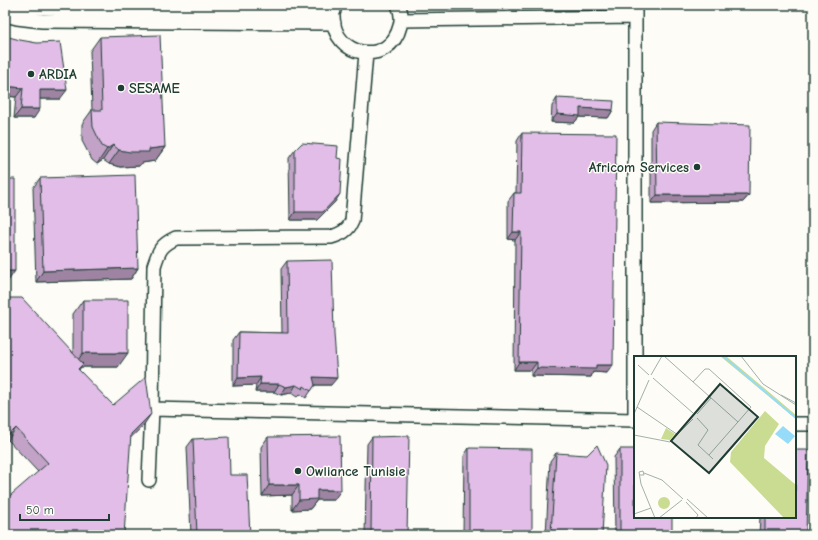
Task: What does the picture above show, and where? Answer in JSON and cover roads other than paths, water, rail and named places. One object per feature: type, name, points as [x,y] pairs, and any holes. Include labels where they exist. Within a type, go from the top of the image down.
[{"type":"street","points":[[15,5],[90,12],[335,13],[335,31],[342,42],[353,50],[366,53],[379,51],[391,44],[398,33],[401,20],[398,5]]},
{"type":"street","points":[[401,20],[635,11],[635,356]]},
{"type":"street","points":[[5,15],[42,21],[90,12]]},
{"type":"street","points":[[149,480],[152,409],[154,266],[158,252],[166,243],[176,238],[331,237],[340,235],[349,228],[352,221],[366,53]]},
{"type":"street","points":[[152,409],[634,420]]},
{"type":"street","points":[[796,424],[813,424]]},
{"type":"place","name":"ARDIA","points":[[31,74]]},
{"type":"place","name":"SESAME","points":[[121,88]]},
{"type":"place","name":"Africom Services","points":[[697,167]]},
{"type":"place","name":"Owliance Tunisie","points":[[298,471]]}]
